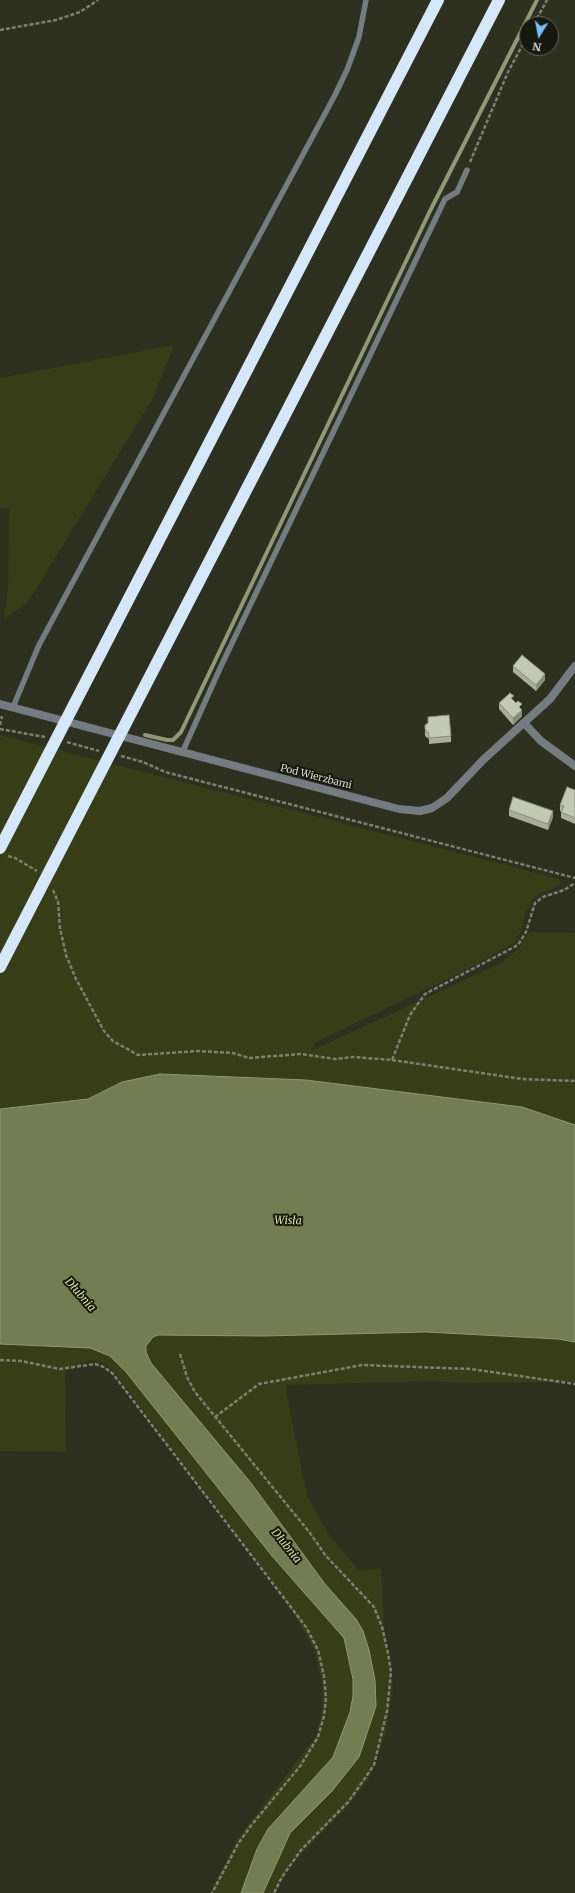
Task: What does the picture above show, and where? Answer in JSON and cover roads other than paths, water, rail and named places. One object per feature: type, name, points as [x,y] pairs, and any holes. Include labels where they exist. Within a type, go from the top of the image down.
[{"type":"highway","points":[[0,848],[438,0]]},
{"type":"highway","points":[[0,968],[499,0]]},
{"type":"street","name":"Pod Wierzbami","points":[[2,708],[13,707],[182,753],[399,809],[420,811],[432,808],[447,798],[483,760],[525,724],[550,699],[575,666]]},
{"type":"street","points":[[525,724],[541,741],[575,766]]},
{"type":"lane","points":[[13,707],[39,645],[335,95],[347,70],[359,37],[366,0]]},
{"type":"lane","points":[[182,753],[222,664],[445,199],[457,192],[467,170]]},
{"type":"water","points":[[160,1074],[306,1080],[522,1107],[575,1125],[575,1342],[558,1339],[426,1332],[264,1336],[158,1335],[153,1337],[146,1346],[146,1352],[151,1363],[251,1483],[325,1584],[356,1619],[363,1631],[369,1650],[375,1680],[376,1706],[359,1757],[332,1791],[290,1833],[263,1893],[241,1893],[257,1849],[268,1829],[333,1757],[350,1712],[353,1696],[353,1679],[344,1638],[272,1556],[126,1372],[110,1356],[90,1348],[0,1344],[0,1109],[88,1099],[122,1082]]},
{"type":"waterway","points":[[145,735],[173,740],[181,732],[429,213],[537,0]]},
{"type":"water label","name":"Wisła","points":[[288,1221]]},
{"type":"water label","name":"Dłubnia","points":[[80,1295]]},
{"type":"water label","name":"Dłubnia","points":[[286,1546]]}]
